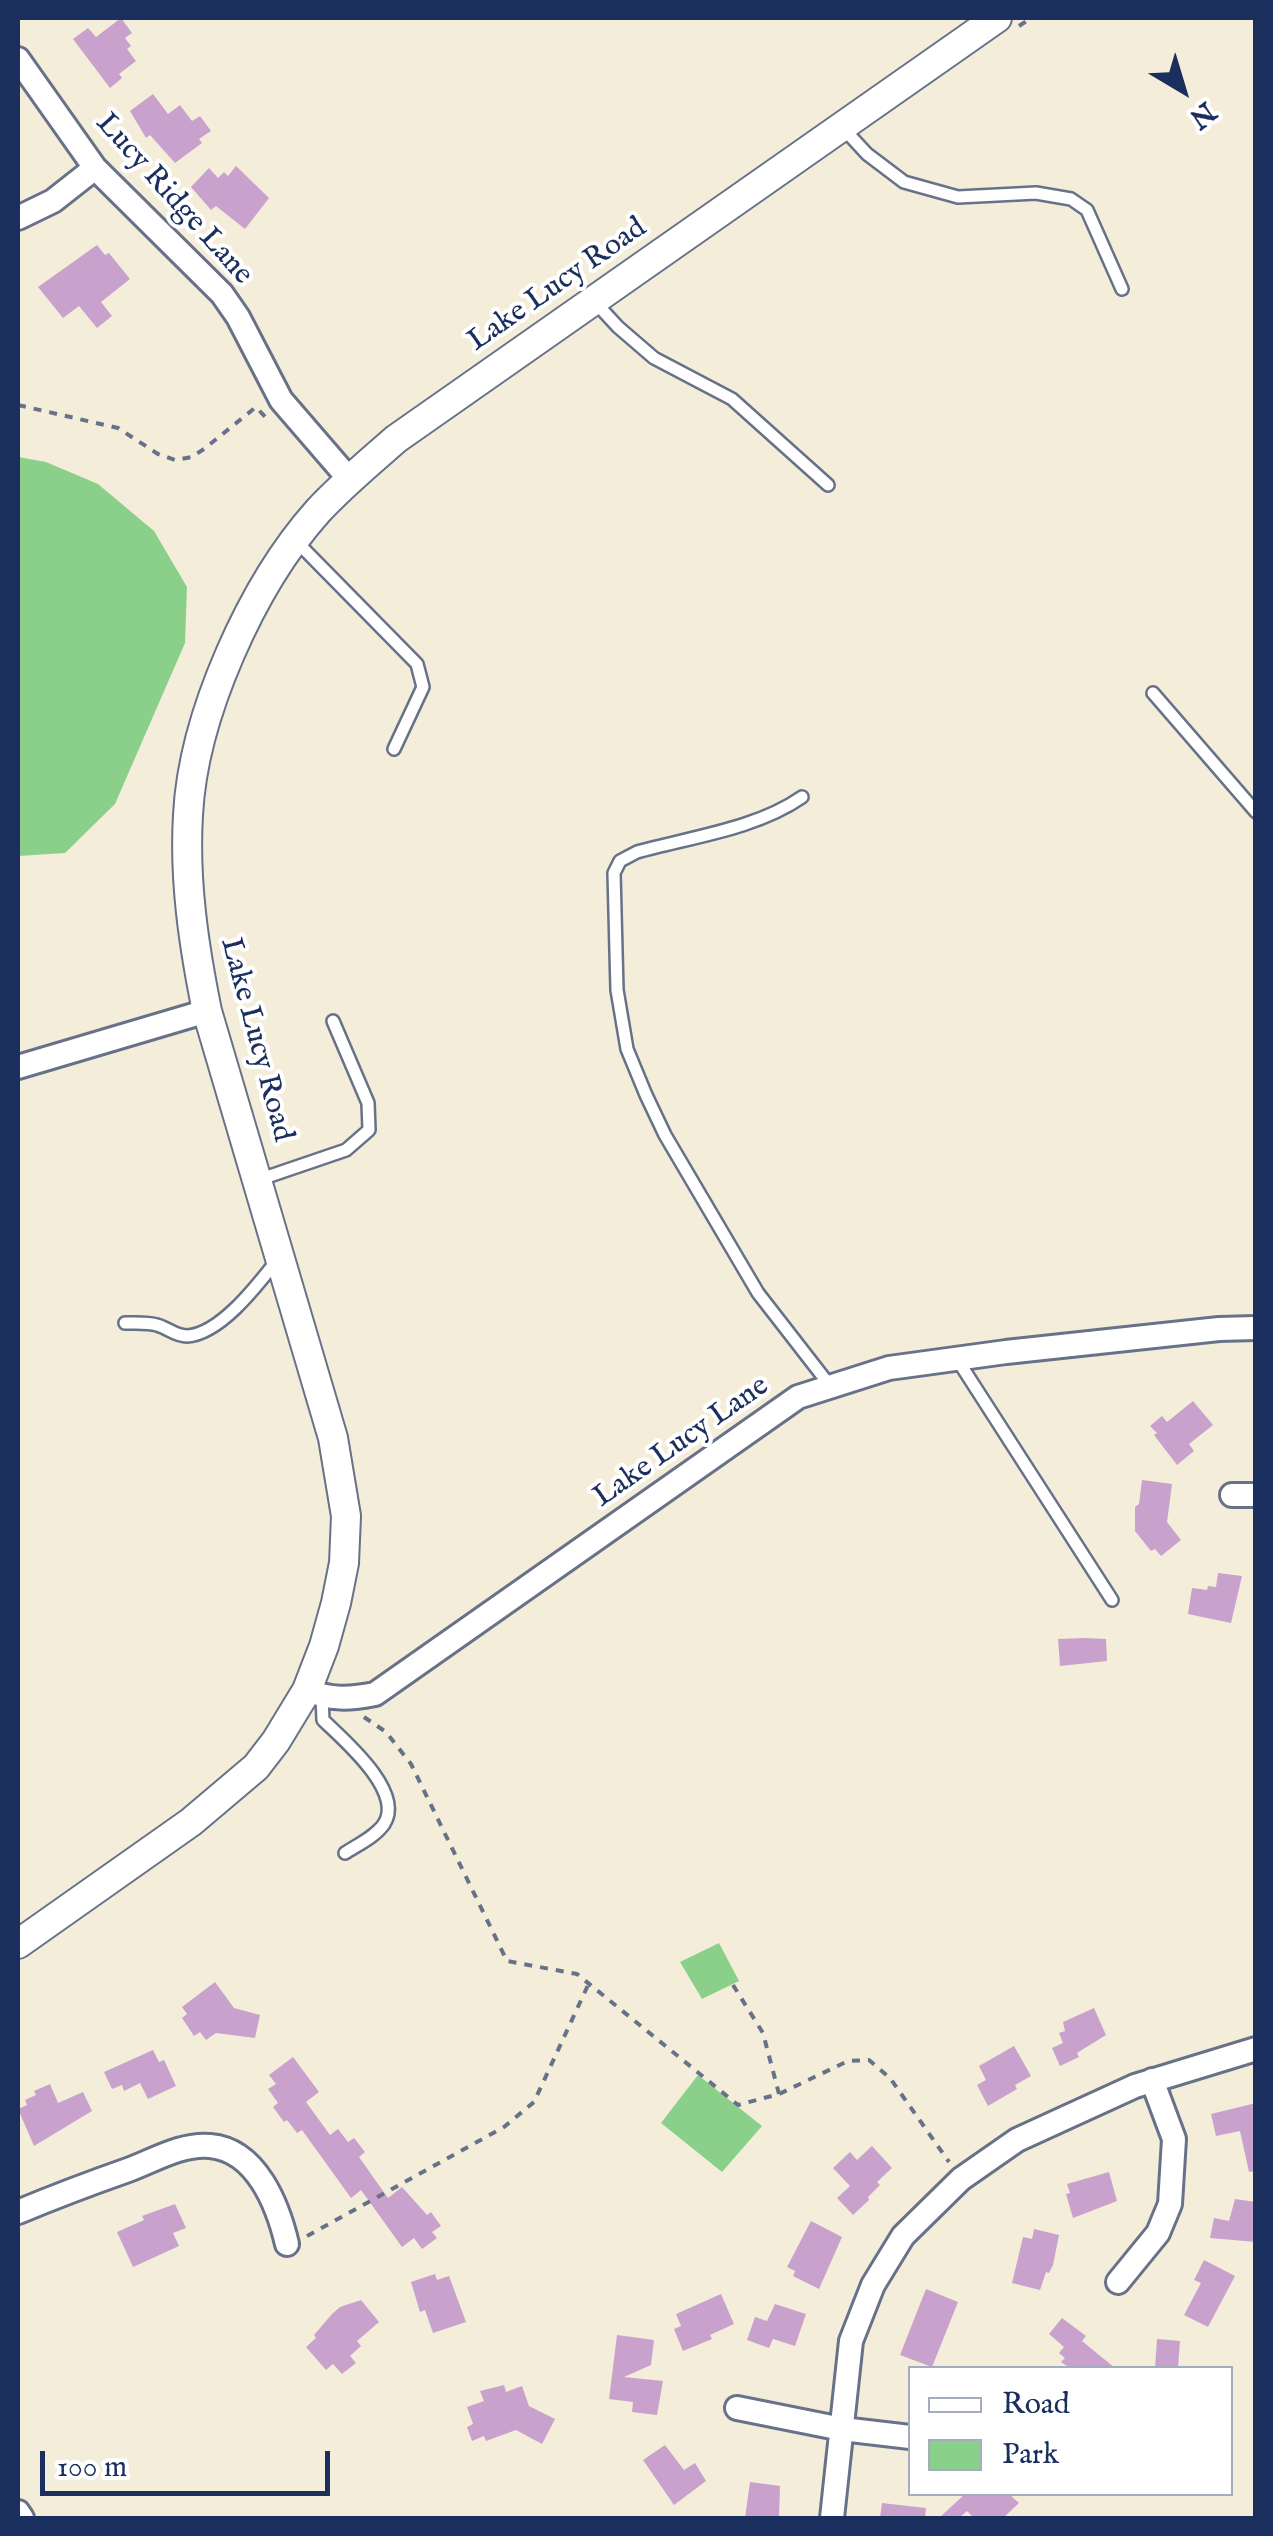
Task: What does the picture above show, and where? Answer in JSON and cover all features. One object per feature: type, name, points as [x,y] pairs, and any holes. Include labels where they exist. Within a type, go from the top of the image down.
[{"type":"street","name":"Lake Lucy Road","points":[[18,1944],[191,1822],[236,1786],[276,1740],[315,1694],[344,1563],[346,1516],[333,1438],[207,1012],[194,948],[188,882],[188,812],[216,690],[238,636],[266,584],[318,512],[396,439],[840,125],[1006,23]]},
{"type":"street","name":"Lucy Ridge Lane","points":[[18,59],[96,168],[222,294],[281,400],[350,480]]},
{"type":"street","points":[[18,218],[53,200],[96,168]]},
{"type":"street","points":[[18,1068],[207,1012]]},
{"type":"street","name":"Lake Lucy Lane","points":[[315,1694],[348,1699],[375,1694],[798,1397],[889,1368],[1219,1329],[1256,1328]]},
{"type":"street","points":[[1232,1495],[1256,1495]]},
{"type":"street","points":[[832,2518],[852,2342],[872,2285],[903,2236],[961,2178],[1018,2140],[1152,2080],[1256,2049]]},
{"type":"street","points":[[1118,2282],[1158,2233],[1170,2204],[1174,2139],[1152,2080]]},
{"type":"street","points":[[18,2212],[176,2151],[211,2146],[236,2156],[260,2178],[278,2212],[287,2244]]},
{"type":"street","points":[[737,2408],[842,2430],[908,2437]]},
{"type":"street","points":[[18,2512],[22,2518]]},
{"type":"lane","points":[[840,125],[866,154],[904,182],[958,197],[1036,193],[1070,199],[1087,210],[1122,289]]},
{"type":"lane","points":[[594,301],[618,328],[654,358],[732,399],[828,486]]},
{"type":"lane","points":[[296,540],[418,664],[423,686],[394,749]]},
{"type":"lane","points":[[1153,693],[1256,812]]},
{"type":"lane","points":[[802,797],[786,808],[748,822],[637,852],[620,861],[614,873],[617,990],[628,1048],[665,1135],[758,1293],[832,1386]]},
{"type":"lane","points":[[258,1180],[346,1150],[370,1130],[368,1102],[332,1021]]},
{"type":"lane","points":[[125,1323],[157,1324],[178,1335],[192,1336],[208,1329],[246,1299],[281,1256]]},
{"type":"lane","points":[[957,1358],[1112,1600]]},
{"type":"lane","points":[[315,1694],[323,1720],[373,1772],[390,1809],[386,1822],[345,1854]]},
{"type":"path","points":[[1006,23],[1031,18]]},
{"type":"path","points":[[18,404],[118,428],[174,460],[192,457],[256,407],[269,421]]},
{"type":"path","points":[[348,1699],[359,1714],[386,1732],[411,1764],[507,1961],[577,1974],[738,2105],[779,2094],[848,2062],[869,2060],[890,2078],[961,2178]]},
{"type":"path","points":[[319,2230],[504,2127],[534,2102],[589,1983]]},
{"type":"path","points":[[734,1984],[764,2033],[779,2094]]},
{"type":"green space","points":[[18,457],[46,462],[98,484],[154,531],[187,587],[185,643],[115,804],[65,853],[18,856]]},
{"type":"green space","points":[[719,1943],[739,1981],[702,1999],[680,1962]]},
{"type":"green space","points":[[698,2075],[762,2126],[722,2172],[661,2123]]},
{"type":"building","points":[[121,18],[132,33],[125,38],[136,61],[119,74],[122,78],[110,88],[73,39],[88,28],[96,37]]},
{"type":"building","points":[[153,94],[168,114],[180,105],[192,121],[200,116],[211,131],[175,163],[150,135],[146,138],[130,111]]},
{"type":"building","points":[[236,166],[269,198],[245,229],[216,206],[211,210],[191,187],[209,168],[218,178],[224,172],[228,176]]},
{"type":"building","points":[[97,245],[105,255],[109,253],[130,279],[101,302],[112,316],[97,328],[79,306],[63,318],[38,287]]},
{"type":"building","points":[[1193,1401],[1213,1425],[1189,1444],[1194,1451],[1177,1465],[1150,1426],[1162,1416],[1167,1422]]},
{"type":"building","points":[[1142,1480],[1172,1484],[1167,1522],[1181,1540],[1161,1556],[1155,1549],[1151,1551],[1135,1531],[1135,1507],[1139,1504]]},
{"type":"building","points":[[1218,1573],[1242,1576],[1231,1623],[1188,1614],[1192,1588],[1216,1587]]},
{"type":"building","points":[[1058,1639],[1106,1639],[1107,1661],[1060,1666]]},
{"type":"building","points":[[215,1982],[234,2008],[260,2015],[255,2038],[216,2033],[206,2040],[200,2032],[194,2036],[182,2018],[187,2014],[182,2007]]},
{"type":"building","points":[[1094,2008],[1106,2035],[1077,2053],[1079,2057],[1060,2066],[1052,2048],[1063,2043],[1059,2033],[1065,2031],[1063,2022]]},
{"type":"building","points":[[1014,2046],[1031,2076],[988,2106],[977,2085],[986,2080],[979,2066]]},
{"type":"building","points":[[153,2050],[159,2062],[164,2060],[176,2086],[148,2099],[140,2083],[124,2091],[122,2085],[112,2089],[104,2072]]},
{"type":"building","points":[[293,2057],[319,2092],[306,2102],[330,2135],[338,2129],[348,2142],[354,2138],[365,2152],[359,2157],[388,2198],[402,2187],[441,2226],[432,2232],[437,2238],[422,2249],[414,2238],[402,2247],[361,2190],[351,2198],[302,2130],[297,2133],[273,2107],[278,2103],[268,2089],[276,2084],[269,2075]]},
{"type":"building","points":[[50,2084],[58,2103],[83,2092],[92,2111],[34,2146],[18,2109],[36,2095],[34,2091]]},
{"type":"building","points":[[1256,2103],[1256,2171],[1249,2172],[1240,2131],[1216,2136],[1211,2114]]},
{"type":"building","points":[[872,2146],[892,2168],[853,2215],[837,2198],[850,2186],[833,2168],[850,2152],[857,2160]]},
{"type":"building","points":[[1109,2172],[1117,2201],[1073,2218],[1067,2184]]},
{"type":"building","points":[[1235,2199],[1256,2202],[1256,2242],[1210,2238],[1214,2218],[1229,2221]]},
{"type":"building","points":[[175,2204],[186,2228],[173,2233],[179,2246],[133,2267],[117,2232],[144,2220],[142,2216]]},
{"type":"building","points":[[811,2221],[842,2237],[819,2289],[793,2276],[795,2271],[787,2267]]},
{"type":"building","points":[[1034,2229],[1059,2235],[1053,2265],[1040,2290],[1012,2283],[1023,2237],[1032,2239]]},
{"type":"building","points":[[1204,2260],[1235,2276],[1208,2327],[1184,2315],[1201,2283],[1194,2280]]},
{"type":"building","points":[[435,2274],[437,2280],[449,2276],[466,2322],[433,2333],[425,2310],[420,2312],[411,2282]]},
{"type":"building","points":[[926,2289],[958,2302],[932,2366],[900,2355]]},
{"type":"building","points":[[721,2294],[734,2324],[683,2351],[674,2329],[681,2326],[676,2314]]},
{"type":"building","points":[[361,2300],[379,2322],[357,2341],[361,2346],[350,2356],[356,2363],[342,2374],[333,2364],[326,2370],[306,2347],[340,2307]]},
{"type":"building","points":[[775,2304],[806,2314],[795,2346],[773,2339],[769,2348],[747,2340],[755,2317],[767,2321]]},
{"type":"building","points":[[1062,2318],[1086,2336],[1082,2341],[1113,2366],[1067,2366],[1061,2362],[1065,2358],[1059,2353],[1064,2347],[1049,2334]]},
{"type":"building","points":[[617,2335],[654,2340],[651,2365],[624,2377],[663,2381],[657,2415],[632,2412],[633,2402],[609,2399]]},
{"type":"building","points":[[1157,2339],[1180,2341],[1178,2366],[1155,2366]]},
{"type":"building","points":[[504,2385],[506,2392],[522,2386],[529,2406],[555,2419],[542,2444],[516,2430],[486,2441],[484,2436],[472,2441],[467,2427],[473,2424],[467,2407],[484,2401],[480,2391]]},
{"type":"building","points":[[665,2445],[684,2470],[695,2463],[706,2481],[674,2505],[643,2460]]},
{"type":"building","points":[[750,2482],[780,2486],[779,2518],[745,2518]]},
{"type":"building","points":[[963,2496],[1011,2496],[1019,2503],[1003,2518],[974,2518],[967,2511],[959,2518],[939,2518]]},
{"type":"building","points":[[882,2503],[926,2508],[925,2518],[880,2518]]}]
